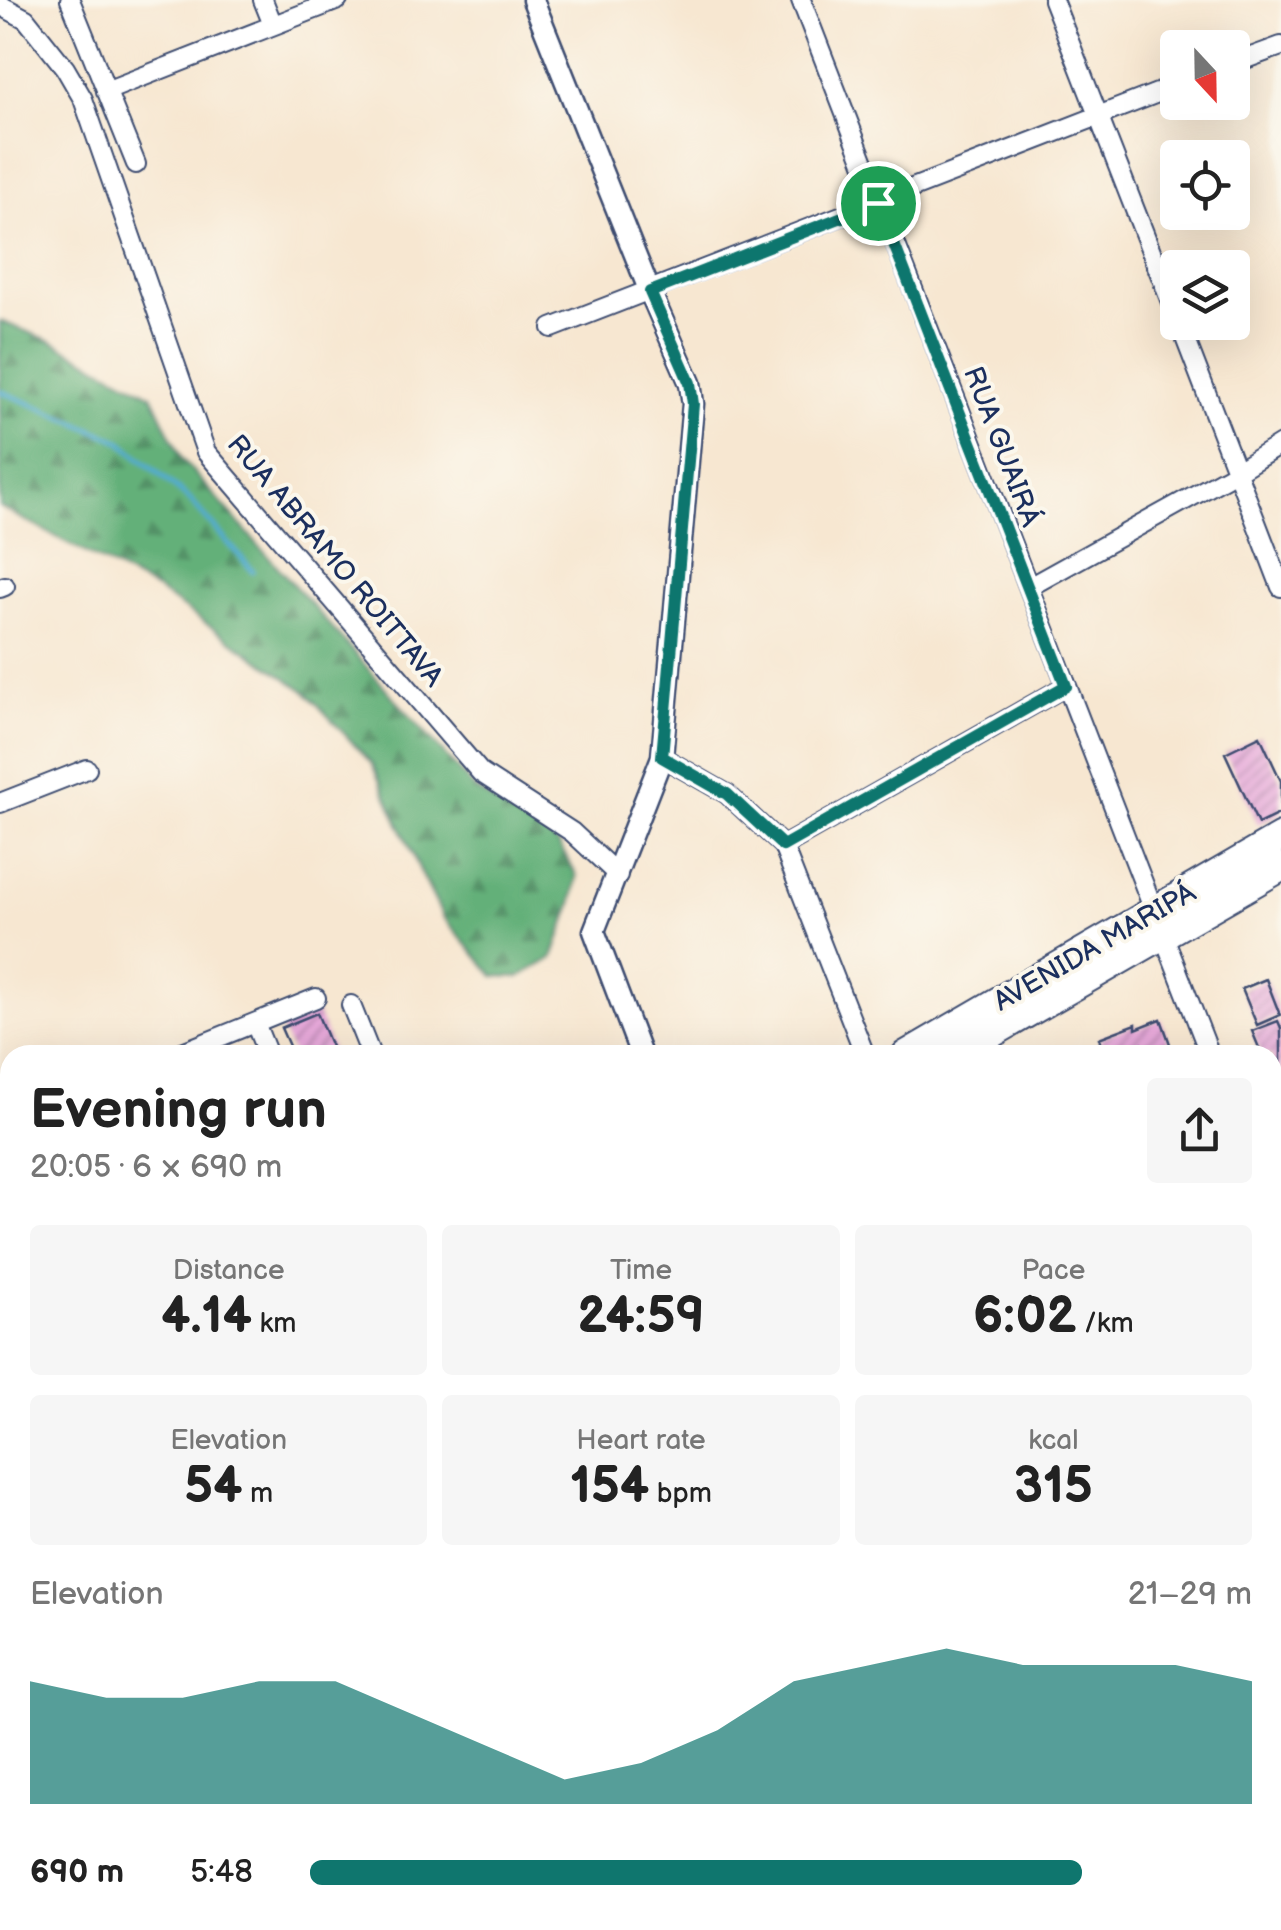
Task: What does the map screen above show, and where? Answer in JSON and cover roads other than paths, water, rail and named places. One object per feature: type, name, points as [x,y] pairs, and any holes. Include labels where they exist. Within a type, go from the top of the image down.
[{"type":"main road","name":"AVENIDA MARIPÁ","points":[[969,1045],[1157,924],[1281,837]]},
{"type":"main road","name":"AVENIDA MARIPÁ","points":[[927,1045],[1157,924],[1281,868]]},
{"type":"street","points":[[70,0],[136,164]]},
{"type":"street","points":[[263,0],[273,26]]},
{"type":"street","points":[[106,91],[338,0]]},
{"type":"street","points":[[532,0],[690,383],[693,404],[662,757],[594,931],[637,1045]]},
{"type":"street","name":"RUA GUAIRÁ","points":[[800,0],[1206,1045]]},
{"type":"street","points":[[1053,0],[1160,274]]},
{"type":"street","name":"RUA ABRAMO ROITTAVA","points":[[0,5],[26,19],[66,68],[82,99],[206,452],[482,773],[572,832],[618,875]]},
{"type":"street","points":[[1250,57],[1281,46]]},
{"type":"street","points":[[552,328],[1160,92]]},
{"type":"street","points":[[1185,340],[1281,587]]},
{"type":"street","points":[[1029,587],[1281,444]]},
{"type":"street","points":[[783,846],[1066,686]]},
{"type":"street","points":[[662,757],[727,794],[783,846],[861,1045]]},
{"type":"street","points":[[0,803],[87,769]]},
{"type":"street","points":[[201,1045],[316,998]]},
{"type":"street","points":[[351,1005],[367,1045]]},
{"type":"street","points":[[255,1023],[264,1045]]},
{"type":"waterway","points":[[0,391],[120,441],[188,498],[253,571]]}]
